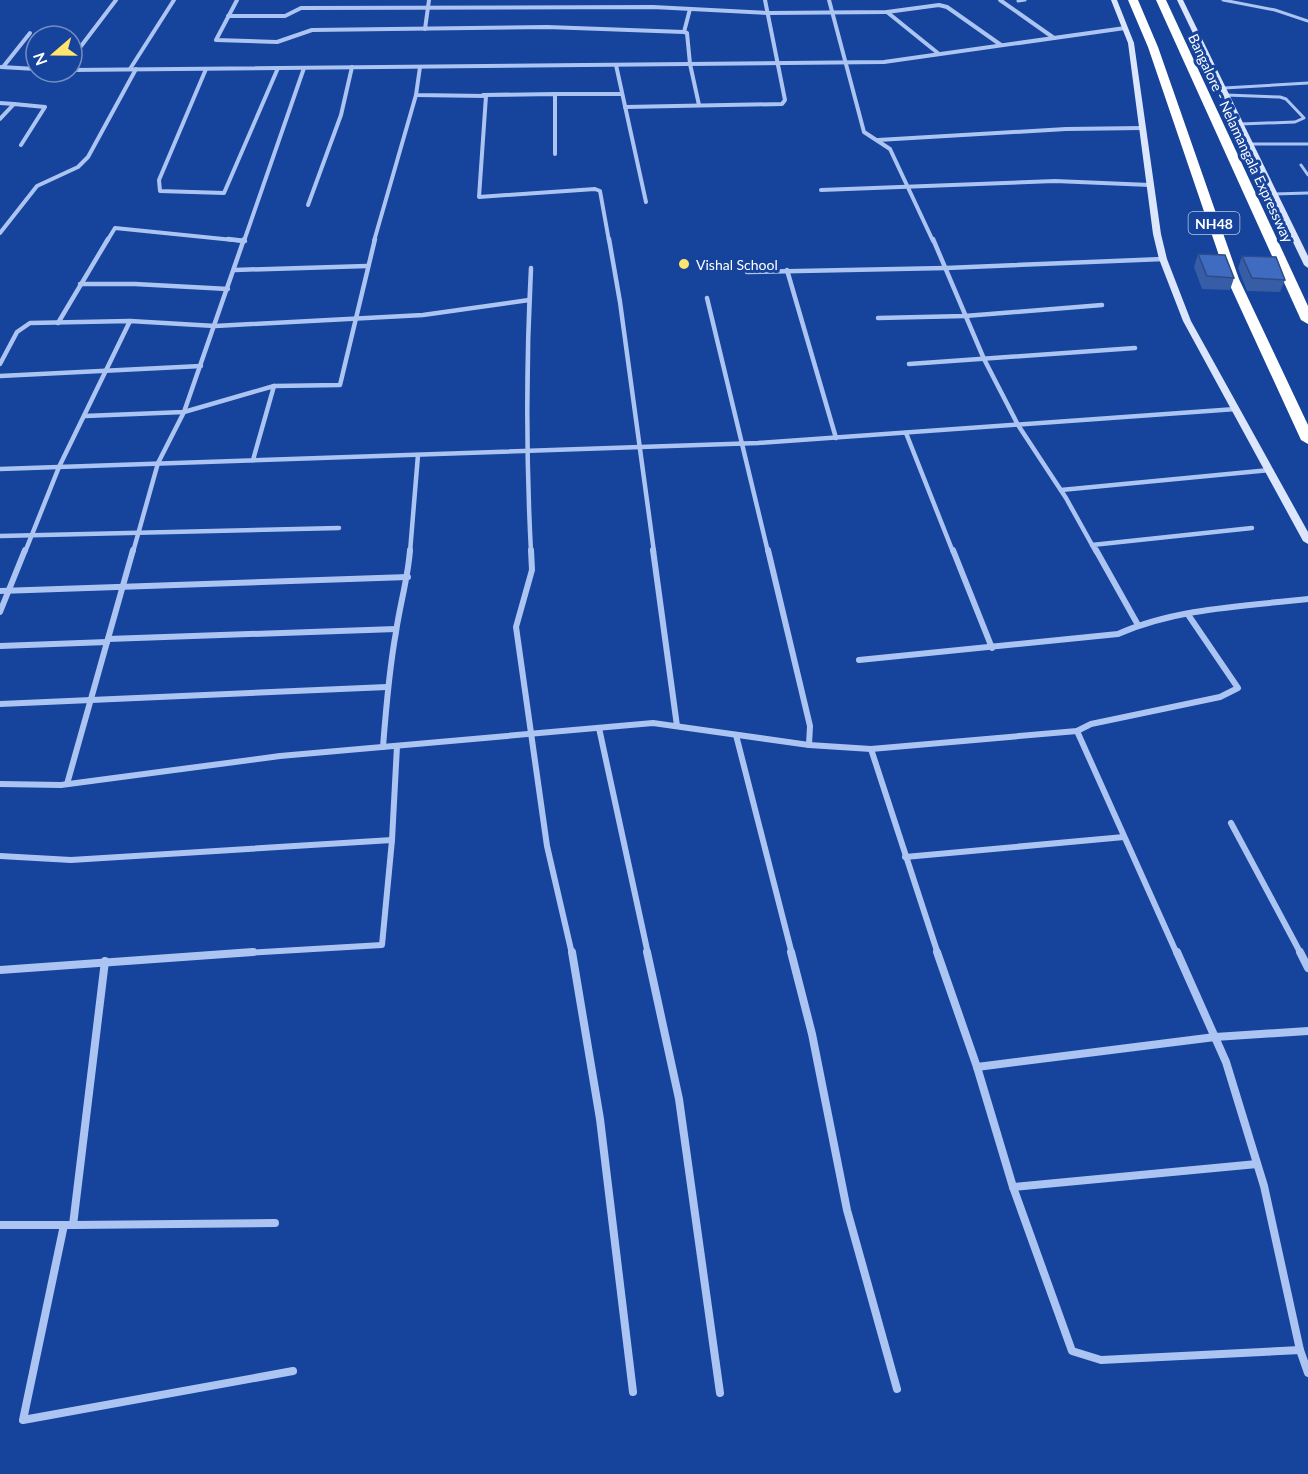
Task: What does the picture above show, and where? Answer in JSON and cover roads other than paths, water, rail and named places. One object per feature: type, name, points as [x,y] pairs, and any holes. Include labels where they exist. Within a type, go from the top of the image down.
[{"type":"highway","name":"NH48","points":[[1133,0],[1153,47],[1233,279],[1308,440]]},
{"type":"highway","name":"Bangalore - Nelamangala Expressway","points":[[1161,0],[1308,320]]},
{"type":"street","points":[[84,42],[116,0]]},
{"type":"street","points":[[129,69],[174,0]]},
{"type":"street","points":[[237,0],[216,40],[220,42],[277,42],[312,30],[547,27],[684,32],[687,33],[690,64],[699,105]]},
{"type":"street","points":[[425,29],[429,0]]},
{"type":"street","points":[[625,107],[782,104],[785,100],[765,0]]},
{"type":"street","points":[[829,0],[830,13],[864,132],[890,149],[946,268],[984,359],[1018,425],[1061,490],[1138,625]]},
{"type":"street","points":[[1000,0],[1054,38]]},
{"type":"street","points":[[1114,0],[1131,43],[1157,234],[1163,259],[1187,321],[1308,541]]},
{"type":"street","points":[[1180,0],[1308,265]]},
{"type":"street","points":[[228,16],[285,16],[301,8],[428,6],[690,9],[768,14],[887,12],[943,5],[1001,46]]},
{"type":"street","points":[[684,32],[690,9]]},
{"type":"street","points":[[887,12],[939,54]]},
{"type":"street","points":[[84,70],[884,62],[1125,28]]},
{"type":"street","points":[[2,67],[24,40]]},
{"type":"street","points":[[616,65],[646,202]]},
{"type":"street","points":[[2,67],[24,68]]},
{"type":"street","points":[[85,416],[184,412],[274,386],[339,386],[357,319],[367,266],[416,95],[420,67]]},
{"type":"street","points":[[206,69],[159,180],[160,191],[224,193],[278,68]]},
{"type":"street","points":[[67,784],[158,464],[184,412],[201,366],[304,68]]},
{"type":"street","points":[[308,205],[341,115],[352,68]]},
{"type":"street","points":[[0,232],[37,186],[78,167],[88,157],[136,69]]},
{"type":"street","points":[[555,94],[555,154]]},
{"type":"street","points":[[416,95],[622,94]]},
{"type":"street","points":[[483,95],[486,96],[479,197],[595,189],[600,191],[620,302],[676,726]]},
{"type":"street","points":[[0,103],[45,107],[21,145]]},
{"type":"street","points":[[0,119],[14,104]]},
{"type":"street","points":[[878,140],[1066,129],[1142,128]]},
{"type":"street","points":[[821,190],[1055,181],[1150,185]]},
{"type":"street","points":[[58,322],[115,228],[245,241]]},
{"type":"street","points":[[747,272],[946,268],[1163,259]]},
{"type":"street","points":[[235,270],[367,266]]},
{"type":"street","points":[[531,268],[526,367],[526,451],[532,570],[516,627],[547,846],[570,941],[600,1119],[633,1392]]},
{"type":"street","points":[[787,270],[836,438]]},
{"type":"street","points":[[80,284],[135,284],[228,289]]},
{"type":"street","points":[[707,298],[810,726],[808,745]]},
{"type":"street","points":[[0,364],[17,332],[24,325],[130,321],[214,326],[357,319],[423,315],[530,300]]},
{"type":"street","points":[[878,318],[965,316],[1102,305]]},
{"type":"street","points":[[0,612],[59,467],[130,321]]},
{"type":"street","points":[[909,364],[1135,348]]},
{"type":"street","points":[[0,376],[201,366]]},
{"type":"street","points":[[253,460],[274,386]]},
{"type":"street","points":[[0,469],[741,444],[1236,408]]},
{"type":"street","points":[[906,433],[992,648]]},
{"type":"street","points":[[383,747],[387,687],[396,629],[408,577],[418,455]]},
{"type":"street","points":[[1061,490],[1270,470]]},
{"type":"street","points":[[0,536],[339,528]]},
{"type":"street","points":[[1092,545],[1252,528]]},
{"type":"street","points":[[0,591],[408,577]]},
{"type":"street","points":[[859,660],[1118,634],[1138,625],[1308,599]]},
{"type":"street","points":[[0,784],[67,784],[280,756],[653,723],[808,745],[871,749],[1077,731],[1091,724],[1220,697],[1238,688],[1189,616]]},
{"type":"street","points":[[0,646],[396,629]]},
{"type":"street","points":[[0,704],[387,687]]},
{"type":"street","points":[[599,728],[679,1099],[720,1393]]},
{"type":"street","points":[[1077,731],[1226,1062],[1257,1164],[1300,1350],[1308,1373]]},
{"type":"street","points":[[736,735],[812,1034],[847,1210],[897,1389]]},
{"type":"street","points":[[0,970],[105,961],[382,945],[392,840],[397,746]]},
{"type":"street","points":[[871,749],[905,857],[977,1067],[1013,1187],[1072,1351],[1101,1360],[1300,1350]]},
{"type":"street","points":[[1231,823],[1308,968]]},
{"type":"street","points":[[905,857],[1124,837]]},
{"type":"street","points":[[0,856],[71,860],[392,840]]},
{"type":"street","points":[[105,961],[68,1225],[23,1420],[293,1371]]},
{"type":"street","points":[[977,1067],[1215,1037],[1308,1031]]},
{"type":"street","points":[[1013,1187],[1257,1164]]},
{"type":"street","points":[[0,1225],[275,1223]]},
{"type":"lane","points":[[1018,1],[1025,0]]},
{"type":"lane","points":[[1223,0],[1267,8],[1308,21]]},
{"type":"lane","points":[[1225,92],[1308,83]]},
{"type":"lane","points":[[1225,92],[1280,97],[1286,99],[1304,118],[1295,122],[1241,124]]},
{"type":"lane","points":[[1250,144],[1308,144]]},
{"type":"lane","points":[[1301,165],[1308,175]]},
{"type":"lane","points":[[1274,194],[1308,193]]},
{"type":"place","name":"Vishal School","points":[[684,264]]}]
